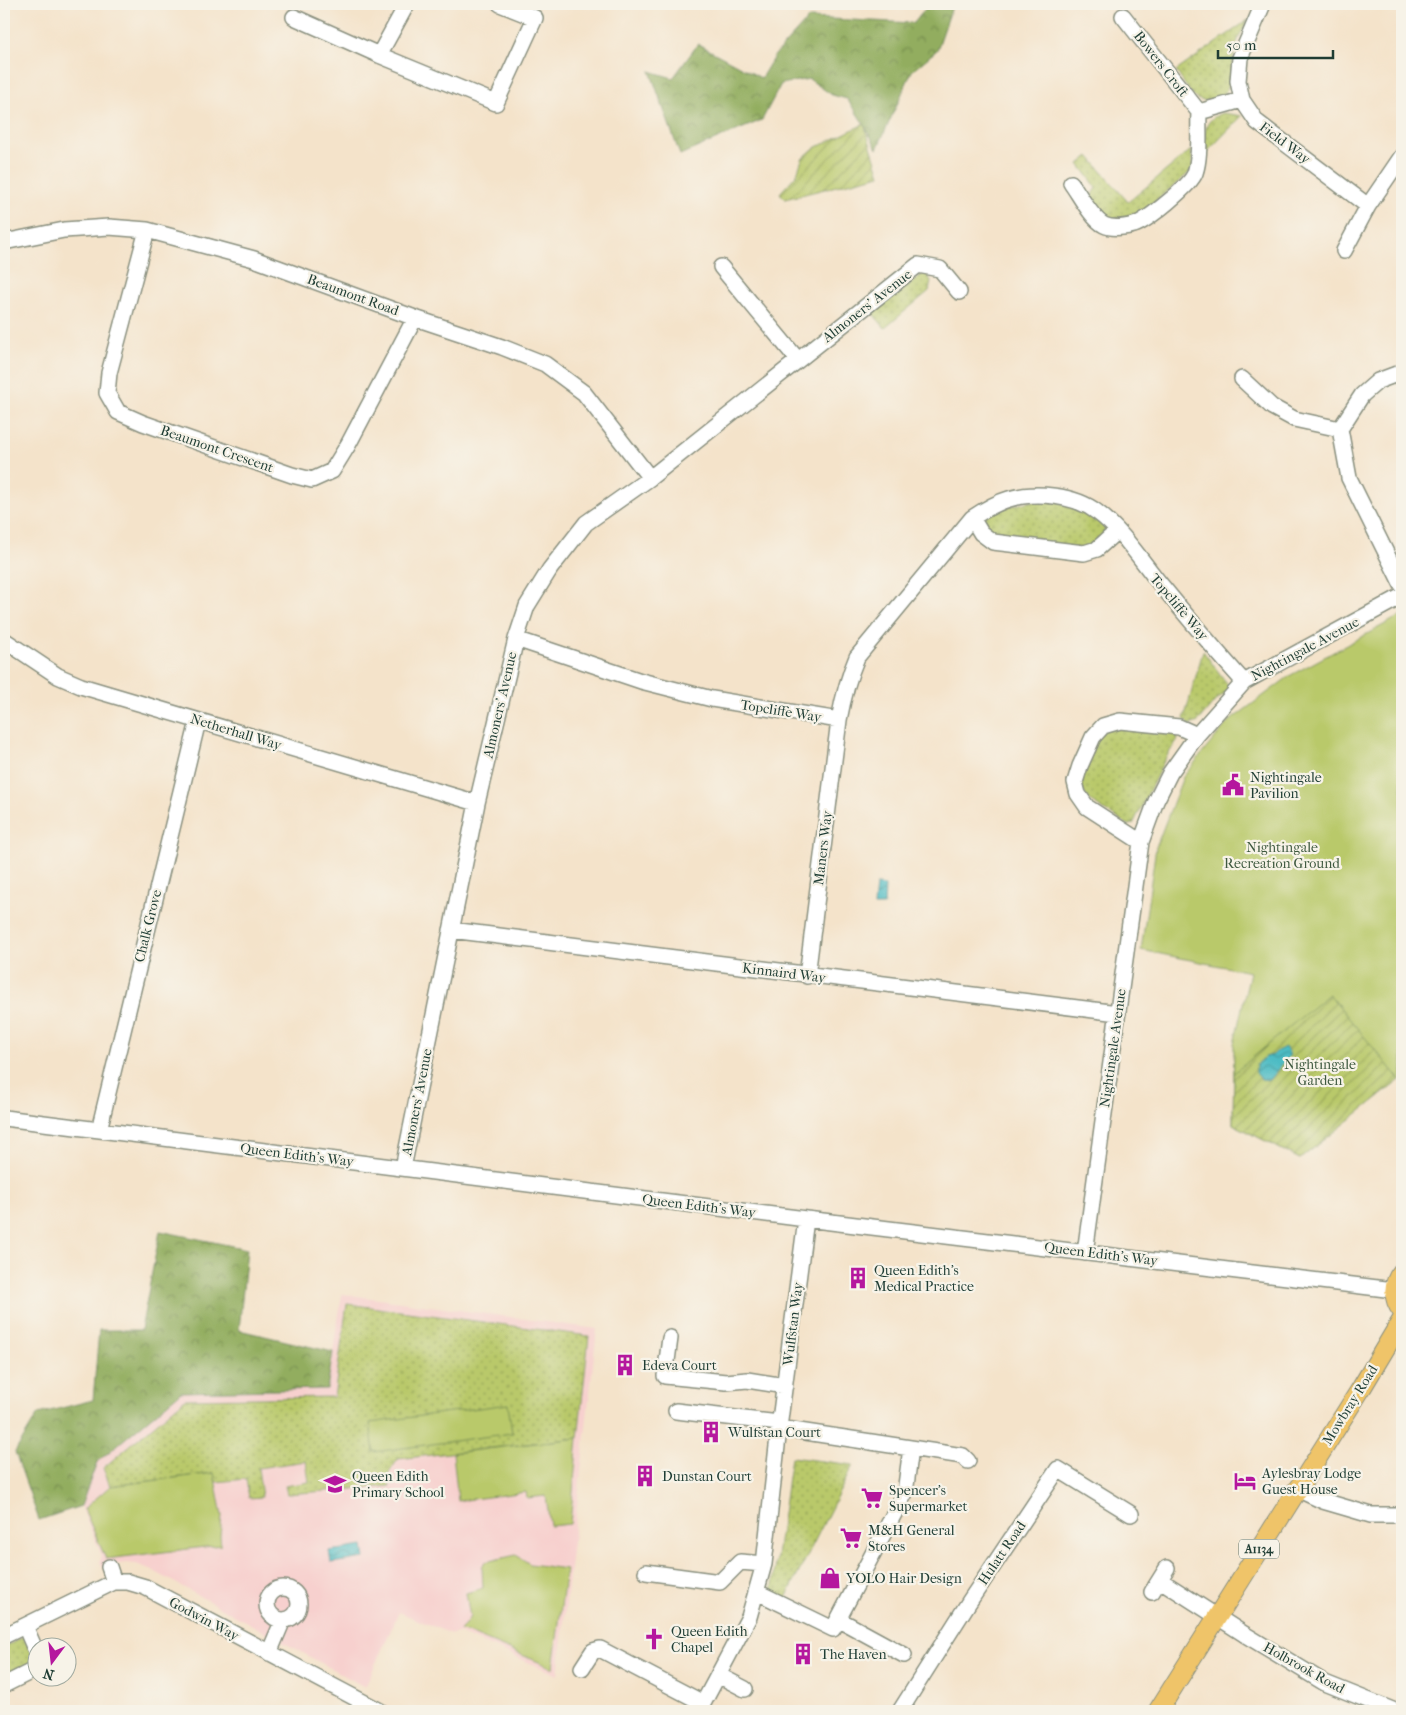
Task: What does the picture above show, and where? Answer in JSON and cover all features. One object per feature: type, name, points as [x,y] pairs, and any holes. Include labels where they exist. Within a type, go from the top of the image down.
[{"type":"main road","points":[[1402,1272],[1398,1276],[1394,1290],[1396,1303],[1402,1311]]},
{"type":"main road","name":"Mowbray Road","points":[[1158,1711],[1362,1387],[1402,1320]]},
{"type":"street","points":[[379,55],[407,4]]},
{"type":"street","points":[[294,17],[379,55],[496,103],[535,18],[500,4]]},
{"type":"street","name":"Field Way","points":[[1263,4],[1240,58],[1238,81],[1242,100],[1257,122],[1368,206]]},
{"type":"street","name":"Bowers Croft","points":[[1123,16],[1199,112]]},
{"type":"street","points":[[1071,183],[1098,221],[1105,226],[1121,227],[1135,224],[1150,216],[1194,176],[1197,166],[1199,112],[1242,100]]},
{"type":"street","points":[[1344,252],[1368,206],[1402,156]]},
{"type":"street","name":"Beaumont Road","points":[[4,242],[64,230],[109,227],[147,230],[254,260],[415,318],[502,346],[546,364],[584,393],[650,478]]},
{"type":"street","name":"Beaumont Crescent","points":[[147,230],[108,373],[106,393],[118,412],[143,423],[292,475],[312,480],[332,470],[348,445],[415,318]]},
{"type":"street","name":"Almoners' Avenue","points":[[403,1168],[451,930],[516,639],[527,606],[550,569],[586,523],[650,478],[918,265],[940,269],[959,292]]},
{"type":"street","points":[[722,267],[798,360]]},
{"type":"street","points":[[1402,372],[1378,381],[1362,395],[1340,429],[1349,478],[1402,585]]},
{"type":"street","points":[[1242,379],[1272,407],[1294,419],[1340,429]]},
{"type":"street","name":"Topcliffe Way","points":[[516,639],[642,681],[712,700],[839,720],[844,693],[857,657],[972,518],[988,507],[1010,498],[1046,495],[1071,500],[1096,511],[1117,531],[1203,636],[1244,682]]},
{"type":"street","points":[[972,518],[981,533],[993,542],[1084,553],[1098,549],[1117,531]]},
{"type":"street","name":"Nightingale Avenue","points":[[1085,1252],[1141,842],[1156,801],[1170,773],[1196,735],[1244,682],[1402,596]]},
{"type":"street","name":"Netherhall Way","points":[[4,640],[58,676],[74,682],[478,804]]},
{"type":"street","name":"Maners Way","points":[[806,976],[839,720]]},
{"type":"street","name":"Chalk Grove","points":[[99,1130],[198,721]]},
{"type":"street","points":[[1141,842],[1087,807],[1078,794],[1076,782],[1080,766],[1093,737],[1103,726],[1120,721],[1179,727],[1196,735]]},
{"type":"street","name":"Kinnaird Way","points":[[451,930],[1118,1014]]},
{"type":"street","name":"Queen Edith's Way","points":[[4,1118],[806,1219],[1394,1290]]},
{"type":"street","name":"Wulfstan Way","points":[[701,1707],[750,1617],[764,1564],[779,1425],[806,1219]]},
{"type":"street","points":[[670,1338],[665,1376],[726,1382],[747,1380],[785,1386]]},
{"type":"street","points":[[676,1411],[779,1425],[963,1456],[968,1461]]},
{"type":"street","points":[[757,1592],[833,1629],[905,1493],[911,1448]]},
{"type":"street","name":"Hulatt Road","points":[[900,1711],[969,1602],[1058,1469],[1131,1514]]},
{"type":"street","points":[[1297,1489],[1323,1501],[1371,1515],[1402,1515]]},
{"type":"street","points":[[646,1572],[720,1582],[740,1562],[764,1564]]},
{"type":"street","points":[[4,1636],[114,1582],[108,1567]]},
{"type":"street","points":[[1160,1580],[1217,1616]]},
{"type":"street","name":"Godwin Way","points":[[114,1582],[128,1582],[145,1587],[380,1711]]},
{"type":"street","name":"Holbrook Road","points":[[1217,1616],[1325,1683],[1395,1711]]},
{"type":"street","points":[[269,1653],[283,1620]]},
{"type":"street","points":[[838,1620],[904,1655]]},
{"type":"street","points":[[25,1626],[30,1638]]},
{"type":"street","points":[[582,1668],[594,1651],[600,1649],[701,1707]]},
{"type":"street","points":[[4,1685],[28,1672]]},
{"type":"street","points":[[718,1675],[745,1689]]},
{"type":"shaded area","name":"Queen Edith Primary School","points":[[342,1294],[597,1329],[558,1675],[459,1633],[451,1634],[399,1612],[365,1687],[150,1569],[126,1563],[103,1569],[100,1561],[102,1556],[81,1506],[97,1462],[181,1392],[327,1389]]},
{"type":"green space","points":[[929,4],[953,4],[937,50],[912,71],[877,149],[864,124],[847,99],[832,95],[809,79],[781,84],[762,120],[680,155],[650,71],[673,78],[698,44],[761,78],[775,55],[809,18],[914,23]]},
{"type":"green space","points":[[1248,20],[1236,45],[1230,78],[1225,93],[1212,101],[1202,101],[1194,97],[1176,71]]},
{"type":"green space","points":[[1223,113],[1242,116],[1204,155],[1205,135],[1208,124],[1216,116]]},
{"type":"green space","points":[[864,124],[880,175],[785,199],[780,193],[797,174],[802,159],[813,149]]},
{"type":"green space","points":[[1191,150],[1193,166],[1189,173],[1134,219],[1110,220],[1102,215],[1093,200],[1093,194],[1097,188],[1079,164],[1089,156],[1128,202]]},
{"type":"green space","points":[[927,274],[931,281],[929,291],[885,328],[873,314],[921,275]]},
{"type":"green space","points":[[1046,498],[1095,514],[1105,529],[1104,534],[1094,546],[1083,550],[996,538],[983,525],[982,517],[985,512]]},
{"type":"green space","name":"Nightingale Recreation Ground","points":[[1402,615],[1402,1078],[1300,1159],[1233,1124],[1234,1044],[1250,972],[1141,950],[1156,847],[1183,777],[1227,723],[1291,675]]},
{"type":"green space","points":[[1203,651],[1231,689],[1216,700],[1198,722],[1190,725],[1184,719]]},
{"type":"green space","points":[[1104,728],[1174,730],[1178,739],[1165,759],[1133,824],[1128,825],[1094,803],[1086,796],[1082,788],[1083,771],[1086,761]]},
{"type":"green space","name":"Nightingale Garden","points":[[1329,994],[1400,1080],[1300,1159],[1233,1124],[1234,1073]]},
{"type":"green space","points":[[160,1231],[247,1249],[239,1330],[333,1352],[327,1389],[181,1392],[97,1462],[81,1506],[39,1520],[15,1452],[38,1414],[93,1400],[99,1330],[141,1330]]},
{"type":"green space","points":[[347,1304],[589,1336],[578,1438],[398,1459],[389,1473],[390,1486],[287,1494],[285,1486],[309,1482],[306,1461],[258,1468],[262,1497],[249,1498],[246,1479],[216,1482],[213,1473],[110,1486],[103,1468],[185,1399],[334,1397]]},
{"type":"green space","points":[[508,1404],[512,1433],[374,1452],[370,1423]]},
{"type":"green space","points":[[578,1438],[570,1524],[550,1526],[546,1496],[527,1498],[526,1492],[458,1501],[453,1453]]},
{"type":"green space","points":[[791,1457],[853,1465],[786,1598],[772,1592]]},
{"type":"green space","points":[[214,1473],[222,1516],[221,1545],[106,1559],[84,1509],[110,1486]]},
{"type":"green space","points":[[516,1555],[530,1564],[566,1569],[553,1668],[467,1632],[460,1631],[470,1617],[466,1593],[483,1588],[482,1567],[485,1562]]},
{"type":"green space","points":[[29,1634],[28,1670],[4,1685],[4,1647]]},
{"type":"water","points":[[876,885],[885,886],[884,906],[874,906]]},
{"type":"water","points":[[1285,1047],[1290,1055],[1269,1080],[1261,1079],[1256,1073],[1256,1065],[1265,1057],[1273,1055]]},
{"type":"water","points":[[363,1546],[365,1558],[331,1563],[329,1551]]},
{"type":"place","name":"Nightingale Pavilion","points":[[1233,785]]},
{"type":"place","name":"Queen Edith's Medical Practice","points":[[858,1278]]},
{"type":"place","name":"Edeva Court","points":[[625,1365]]},
{"type":"place","name":"Wulfstan Court","points":[[711,1432]]},
{"type":"place","name":"Dunstan Court","points":[[645,1476]]},
{"type":"place","name":"Aylesbray Lodge Guest House","points":[[1245,1481]]},
{"type":"place","name":"Queen Edith Primary School","points":[[335,1484]]},
{"type":"place","name":"Spencer's Supermarket","points":[[872,1498]]},
{"type":"place","name":"M&H General Stores","points":[[851,1538]]},
{"type":"place","name":"YOLO Hair Design","points":[[830,1578]]},
{"type":"place","name":"Queen Edith Chapel","points":[[654,1639]]},
{"type":"place","name":"The Haven","points":[[803,1654]]}]
